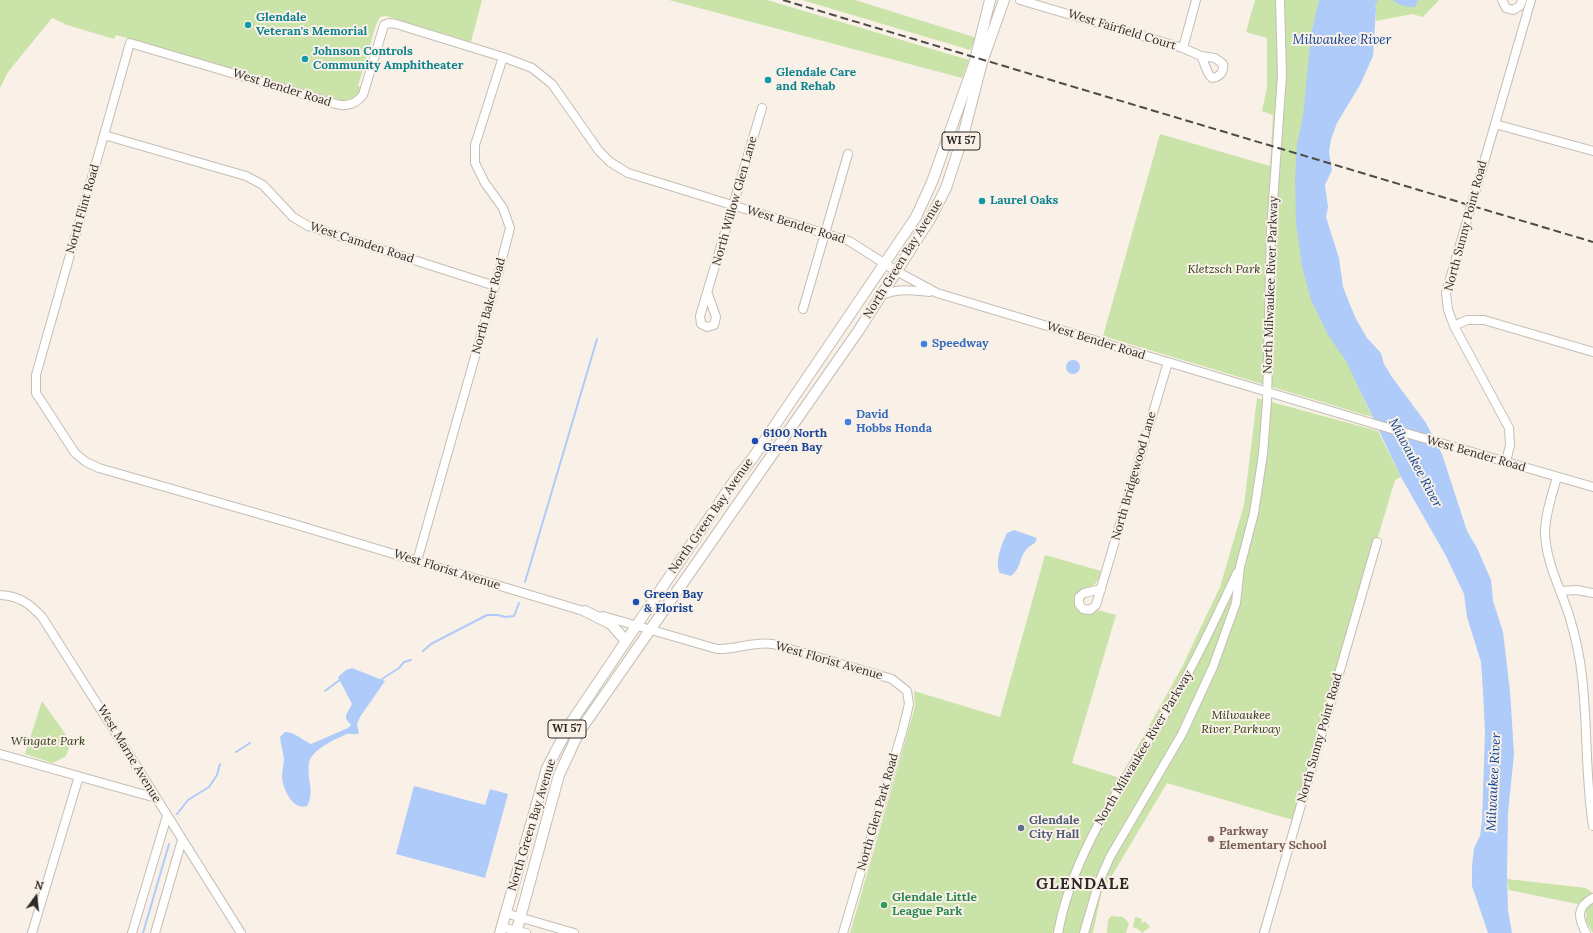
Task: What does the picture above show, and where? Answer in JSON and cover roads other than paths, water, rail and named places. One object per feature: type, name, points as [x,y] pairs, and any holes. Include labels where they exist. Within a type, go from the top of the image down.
[{"type":"main road","name":"North Green Bay Avenue","points":[[500,930],[547,768],[570,724],[625,640],[734,481],[752,459],[916,217],[932,182],[974,64],[990,0]]},
{"type":"main road","name":"North Green Bay Avenue","points":[[519,932],[520,917],[559,775],[579,732],[649,630],[688,577],[898,272],[930,219],[946,188],[963,136],[982,62],[1004,0]]},
{"type":"main road","points":[[683,556],[696,565]]},
{"type":"main road","points":[[675,568],[688,577]]},
{"type":"main road","points":[[585,611],[611,624],[625,640]]},
{"type":"street","name":"West Fairfield Court","points":[[1020,0],[1183,48],[1200,56]]},
{"type":"street","points":[[1183,48],[1196,0]]},
{"type":"street","name":"North Milwaukee River Parkway","points":[[1084,933],[1091,902],[1110,856],[1182,734],[1213,667],[1236,603],[1240,567],[1254,513],[1263,454],[1267,392],[1271,230],[1282,75],[1280,0]]},
{"type":"street","name":"North Sunny Point Road","points":[[1502,0],[1504,5],[1510,9],[1517,8],[1526,2]]},
{"type":"street","name":"North Sunny Point Road","points":[[1506,462],[1510,446],[1509,428],[1454,326],[1448,310],[1446,293],[1495,124],[1526,2]]},
{"type":"street","name":"West Bender Road","points":[[130,43],[341,106],[351,104],[363,95],[382,29],[386,24],[396,24],[503,57],[532,68],[552,84],[599,151],[619,168],[638,178],[849,241],[884,264],[937,293],[1441,444],[1593,487]]},
{"type":"street","name":"North Flint Road","points":[[36,375],[130,43]]},
{"type":"street","name":"North Baker Road","points":[[417,561],[510,228],[503,208],[485,183],[475,163],[475,145],[503,57]]},
{"type":"street","name":"North Willow Glen Lane","points":[[708,294],[762,108]]},
{"type":"street","points":[[1495,124],[1593,151]]},
{"type":"street","name":"West Camden Road","points":[[104,135],[246,176],[263,186],[293,217],[308,226],[495,286]]},
{"type":"street","points":[[803,309],[848,154]]},
{"type":"street","points":[[882,295],[892,291],[905,289],[937,293]]},
{"type":"street","points":[[1454,326],[1467,320],[1484,320],[1593,352]]},
{"type":"street","name":"North Bridgewood Lane","points":[[1101,589],[1168,362]]},
{"type":"street","name":"West Florist Avenue","points":[[36,375],[36,393],[75,453],[93,466],[716,649],[731,649],[762,643],[773,644],[892,679],[907,691]]},
{"type":"street","points":[[1557,477],[1548,509],[1545,532],[1548,555],[1576,640],[1582,677],[1586,720],[1587,775],[1593,826]]},
{"type":"street","name":"North Sunny Point Road","points":[[1264,933],[1377,542]]},
{"type":"street","name":"North Milwaukee River Parkway","points":[[1058,933],[1063,907],[1070,884],[1092,835],[1196,661],[1240,567]]},
{"type":"street","points":[[1560,591],[1577,590],[1593,593]]},
{"type":"street","name":"West Marne Avenue","points":[[0,595],[19,598],[30,604],[42,617],[145,777],[167,816],[241,933]]},
{"type":"street","name":"North Glen Park Road","points":[[843,933],[904,723],[909,704],[907,691]]},
{"type":"street","points":[[0,754],[156,798]]},
{"type":"street","points":[[32,933],[79,776]]},
{"type":"street","points":[[132,933],[167,816]]},
{"type":"street","points":[[155,933],[182,840]]},
{"type":"street","points":[[1586,933],[1580,922],[1579,912],[1585,903],[1593,898]]},
{"type":"street","points":[[505,912],[574,933]]},
{"type":"street","points":[[500,930],[519,932]]},
{"type":"water","name":"Milwaukee River","points":[[1319,0],[1378,0],[1375,5],[1373,56],[1360,85],[1337,123],[1331,139],[1329,152],[1332,170],[1325,185],[1328,207],[1326,217],[1339,258],[1343,287],[1355,317],[1367,338],[1381,353],[1384,364],[1392,377],[1426,423],[1442,454],[1467,531],[1477,548],[1491,580],[1493,601],[1503,632],[1510,691],[1514,754],[1508,813],[1507,874],[1508,910],[1512,933],[1488,933],[1472,886],[1474,848],[1480,836],[1482,821],[1485,732],[1481,662],[1467,617],[1464,594],[1446,556],[1401,477],[1346,361],[1328,335],[1311,300],[1302,267],[1296,223],[1295,177],[1297,145],[1303,116],[1311,35]]},
{"type":"water","points":[[1393,0],[1418,1],[1415,7],[1412,7],[1400,5]]},
{"type":"water","points":[[1070,360],[1076,360],[1080,364],[1080,370],[1076,374],[1070,374],[1066,370],[1066,364]]},
{"type":"water","points":[[1014,530],[1037,538],[1035,543],[1025,551],[1018,568],[1011,576],[1000,573],[998,569],[998,559],[1007,533]]},
{"type":"water","points":[[352,668],[385,681],[360,717],[357,724],[359,733],[347,734],[330,742],[319,749],[311,758],[309,763],[309,779],[311,789],[310,799],[307,806],[302,807],[292,802],[282,780],[284,759],[280,737],[285,732],[289,732],[311,744],[348,728],[351,725],[346,719],[346,715],[352,704],[338,677],[346,670]]},
{"type":"water","points":[[414,786],[485,805],[490,789],[508,794],[485,878],[396,854]]},
{"type":"waterway","points":[[525,582],[597,339]]},
{"type":"waterway","points":[[423,651],[431,644],[487,615],[498,615],[505,617],[514,616],[519,603]]},
{"type":"waterway","points":[[382,679],[399,668],[404,662],[411,660]]},
{"type":"waterway","points":[[325,691],[341,679]]},
{"type":"waterway","points":[[236,752],[250,743]]},
{"type":"waterway","points":[[177,814],[188,800],[209,787],[217,775],[220,764]]},
{"type":"waterway","points":[[143,933],[169,844]]},
{"type":"railway","points":[[783,0],[1593,242]]},
{"type":"place","name":"Glendale Veteran's Memorial","points":[[248,25]]},
{"type":"place","name":"Johnson Controls Community Amphitheater","points":[[305,59]]},
{"type":"place","name":"Glendale Care and Rehab","points":[[768,80]]},
{"type":"place","name":"Laurel Oaks","points":[[982,201]]},
{"type":"place","name":"Speedway","points":[[924,344]]},
{"type":"place","name":"David Hobbs Honda","points":[[848,422]]},
{"type":"place","name":"6100 North Green Bay","points":[[755,441]]},
{"type":"place","name":"Green Bay & Florist","points":[[636,602]]},
{"type":"place","name":"Glendale City Hall","points":[[1021,828]]},
{"type":"place","name":"Parkway Elementary School","points":[[1211,839]]},
{"type":"place","name":"Glendale Little League Park","points":[[884,905]]},
{"type":"district","name":"GLENDALE","points":[[1083,884]]},
{"type":"park label","name":"Kletzsch Park","points":[[1224,270]]},
{"type":"park label","name":"Milwaukee River Parkway","points":[[1241,723]]},
{"type":"park label","name":"Wingate Park","points":[[48,742]]}]
